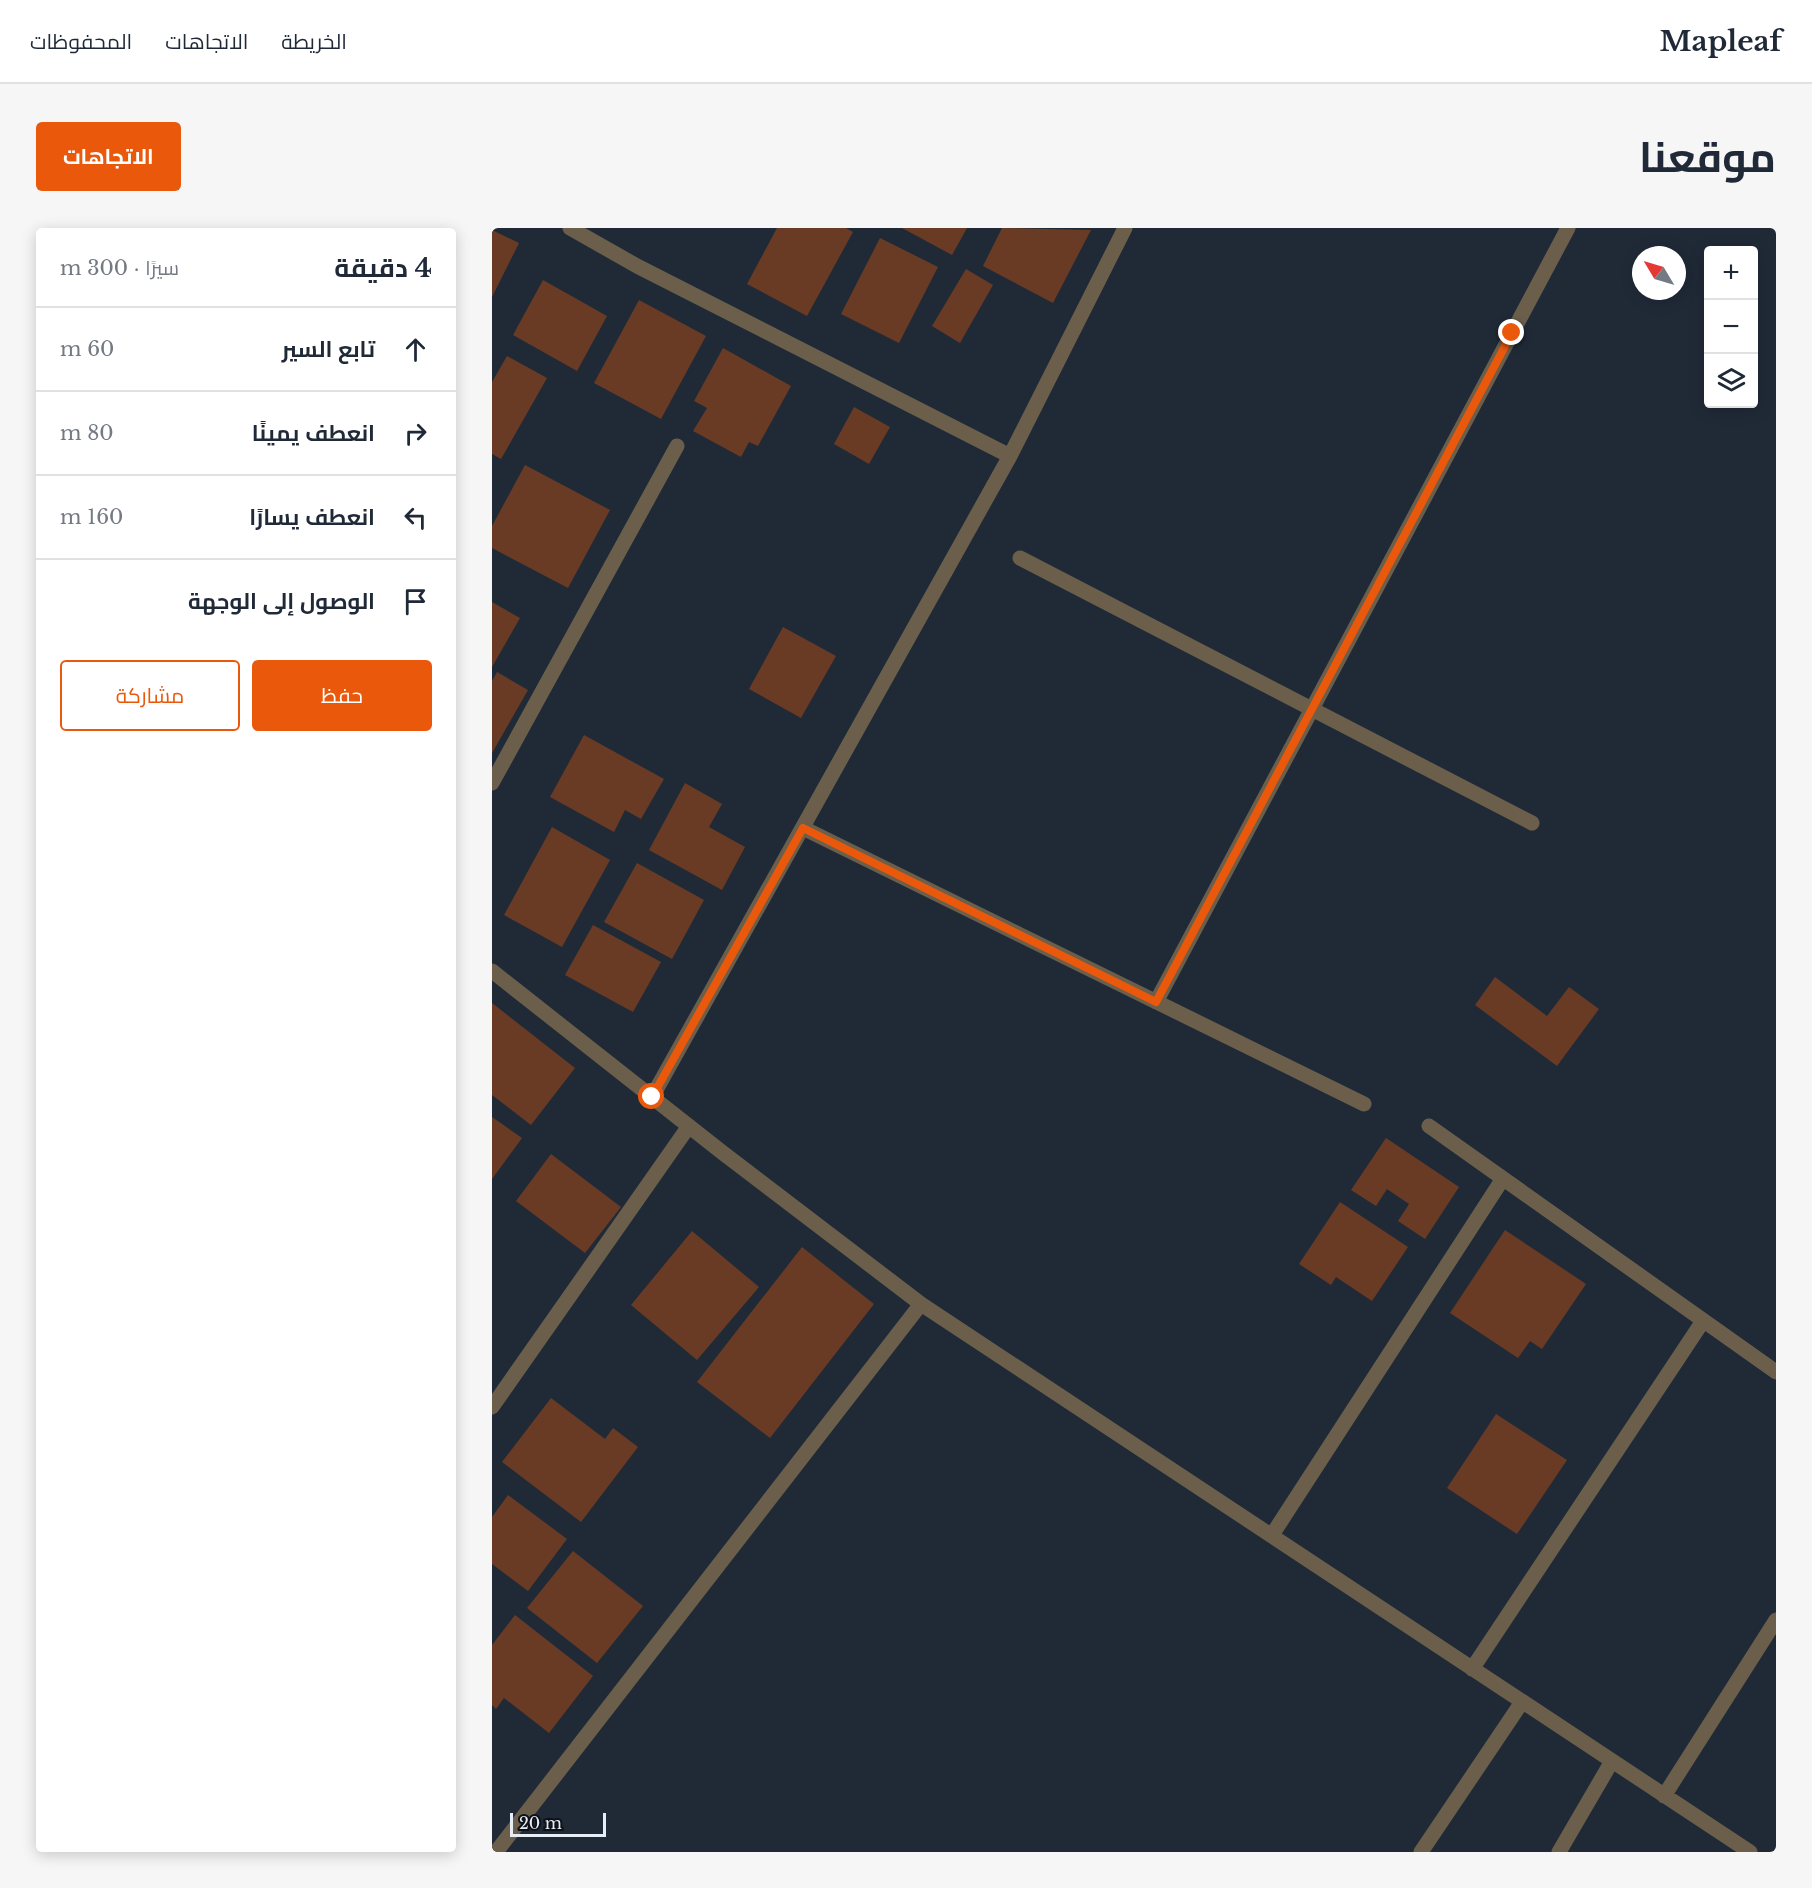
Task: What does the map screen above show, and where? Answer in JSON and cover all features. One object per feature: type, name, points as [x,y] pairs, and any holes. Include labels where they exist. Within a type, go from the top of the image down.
[{"type":"street","points":[[570,228],[637,266],[1010,456]]},
{"type":"street","points":[[652,1097],[1010,456],[1125,228]]},
{"type":"street","points":[[1156,1002],[1568,228]]},
{"type":"street","points":[[492,783],[677,446]]},
{"type":"street","points":[[1020,558],[1532,823]]},
{"type":"street","points":[[803,828],[1365,1104]]},
{"type":"street","points":[[492,971],[921,1304],[1750,1852]]},
{"type":"street","points":[[492,1407],[689,1126]]},
{"type":"street","points":[[1429,1126],[1502,1180],[1776,1372]]},
{"type":"street","points":[[1272,1535],[1502,1180]]},
{"type":"street","points":[[496,1852],[921,1304]]},
{"type":"street","points":[[1472,1669],[1703,1321]]},
{"type":"street","points":[[1664,1796],[1776,1620]]},
{"type":"street","points":[[1420,1852],[1522,1702]]},
{"type":"street","points":[[1559,1852],[1612,1761]]},
{"type":"building","points":[[777,228],[846,228],[853,232],[807,316],[747,284]]},
{"type":"building","points":[[902,228],[967,228],[952,255]]},
{"type":"building","points":[[1002,228],[1091,230],[1053,303],[983,266]]},
{"type":"building","points":[[492,230],[519,243],[492,297]]},
{"type":"building","points":[[880,238],[938,267],[899,343],[841,314]]},
{"type":"building","points":[[966,269],[993,285],[960,343],[932,326]]},
{"type":"building","points":[[543,280],[607,316],[577,371],[513,335]]},
{"type":"building","points":[[639,300],[706,336],[661,419],[594,383]]},
{"type":"building","points":[[723,348],[791,386],[758,446],[749,442],[741,457],[693,431],[707,408],[694,401]]},
{"type":"building","points":[[507,356],[547,378],[501,459],[492,454],[492,382]]},
{"type":"building","points":[[854,407],[890,427],[869,464],[834,444]]},
{"type":"building","points":[[525,465],[610,510],[568,588],[492,548],[492,526]]},
{"type":"building","points":[[492,602],[520,618],[492,667]]},
{"type":"building","points":[[783,627],[836,656],[801,718],[749,689]]},
{"type":"building","points":[[497,672],[528,690],[492,753],[492,681]]},
{"type":"building","points":[[584,735],[664,779],[641,819],[625,810],[614,832],[550,797]]},
{"type":"building","points":[[685,783],[722,804],[709,827],[745,847],[722,890],[649,850]]},
{"type":"building","points":[[552,827],[610,860],[562,947],[504,915]]},
{"type":"building","points":[[637,863],[704,900],[672,959],[604,922]]},
{"type":"building","points":[[593,925],[661,962],[633,1012],[565,975]]},
{"type":"building","points":[[1495,977],[1547,1016],[1569,987],[1599,1009],[1557,1066],[1475,1005]]},
{"type":"building","points":[[492,1003],[575,1068],[531,1125],[492,1095]]},
{"type":"building","points":[[492,1117],[522,1138],[492,1179]]},
{"type":"building","points":[[1386,1138],[1459,1187],[1425,1239],[1398,1221],[1409,1204],[1387,1189],[1376,1206],[1351,1190]]},
{"type":"building","points":[[551,1154],[621,1207],[585,1253],[516,1201]]},
{"type":"building","points":[[1340,1202],[1408,1247],[1372,1301],[1336,1277],[1331,1285],[1299,1264]]},
{"type":"building","points":[[1505,1230],[1586,1284],[1542,1349],[1530,1341],[1518,1358],[1450,1313]]},
{"type":"building","points":[[692,1231],[759,1287],[697,1360],[631,1305]]},
{"type":"building","points":[[802,1247],[874,1304],[770,1438],[697,1382]]},
{"type":"building","points":[[551,1398],[605,1439],[613,1428],[638,1447],[581,1522],[502,1462]]},
{"type":"building","points":[[1496,1414],[1567,1460],[1517,1534],[1447,1488]]},
{"type":"building","points":[[508,1495],[567,1539],[528,1591],[492,1564],[492,1517]]},
{"type":"building","points":[[573,1551],[643,1606],[597,1663],[527,1608]]},
{"type":"building","points":[[515,1615],[593,1676],[549,1733],[504,1698],[496,1709],[492,1705],[492,1645]]},
{"type":"route","points":[[652,1097],[803,828],[1156,1002],[1512,333]]}]
